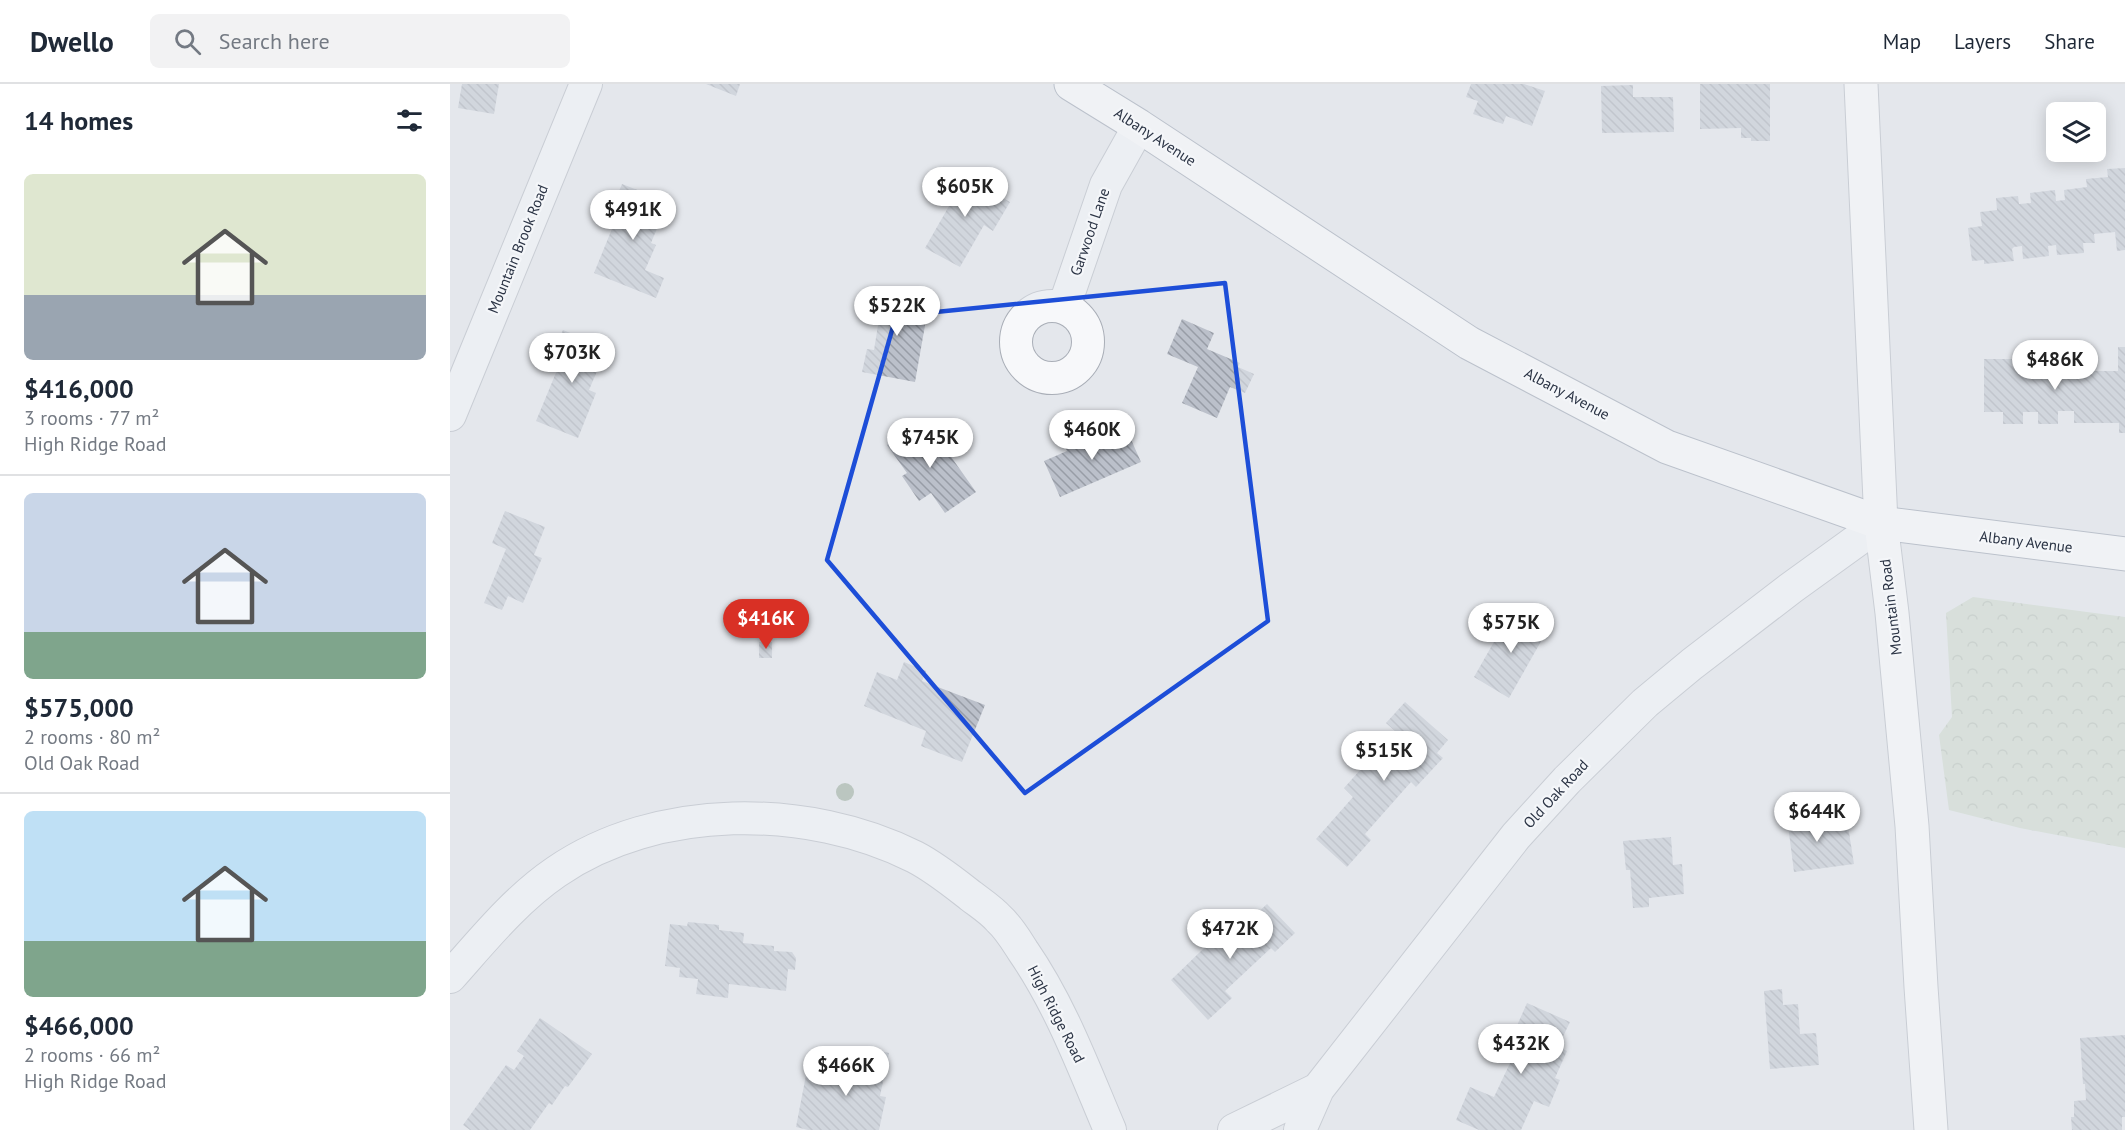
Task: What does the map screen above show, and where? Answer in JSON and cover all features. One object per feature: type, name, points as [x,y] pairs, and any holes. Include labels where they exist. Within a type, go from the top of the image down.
[{"type":"main road","name":"Albany Avenue","points":[[1071,84],[1480,348],[1667,447],[1881,523],[2125,554]]},
{"type":"main road","name":"Mountain Road","points":[[1862,84],[1881,523],[1912,826],[1920,987],[1931,1130]]},
{"type":"street","name":"Mountain Brook Road","points":[[450,415],[586,84]]},
{"type":"street","name":"Garwood Lane","points":[[1064,308],[1106,185],[1139,126]]},
{"type":"street","name":"Old Oak Road","points":[[1300,1130],[1318,1089],[1516,836],[1568,780],[1630,718],[1692,664],[1881,523]]},
{"type":"street","name":"High Ridge Road","points":[[450,977],[523,897],[557,871],[622,839],[654,828],[728,819],[782,819],[861,836],[917,858],[947,876],[999,919],[1039,974],[1066,1026],[1110,1130]]},
{"type":"street","points":[[1233,1130],[1318,1089]]},
{"type":"highlighted area","points":[[1225,283],[1268,621],[1025,793],[827,560],[896,316]]},
{"type":"green space","points":[[1973,597],[2125,617],[2125,848],[2020,828],[1949,810],[1939,735],[1952,717],[1946,613]]},
{"type":"building","points":[[462,84],[499,84],[494,114],[458,108]]},
{"type":"building","points":[[706,84],[740,84],[736,96]]},
{"type":"building","points":[[1471,84],[1524,84],[1545,91],[1532,126],[1506,116],[1503,124],[1473,114],[1478,101],[1466,97]]},
{"type":"building","points":[[1700,84],[1770,84],[1770,141],[1751,141],[1751,138],[1741,138],[1741,128],[1700,129]]},
{"type":"building","points":[[1633,85],[1633,97],[1673,97],[1674,132],[1602,133],[1601,86]]},
{"type":"building","points":[[2125,168],[2125,250],[2117,251],[2115,232],[2094,234],[2095,243],[2083,243],[2084,253],[2057,255],[2056,245],[2048,246],[2049,256],[2023,259],[2022,246],[2012,249],[2014,261],[1984,264],[1984,260],[1972,261],[1968,228],[1982,226],[1980,212],[1997,210],[1996,198],[2018,196],[2019,204],[2031,203],[2030,193],[2055,190],[2056,201],[2065,200],[2064,190],[2087,187],[2086,179],[2108,177],[2107,169]]},
{"type":"building","points":[[955,172],[1010,202],[993,231],[984,225],[960,267],[925,248],[949,206],[939,200]]},
{"type":"building","points":[[622,184],[668,202],[651,243],[656,245],[645,270],[664,278],[656,298],[594,273],[618,214],[611,211]]},
{"type":"building","points":[[871,292],[929,303],[915,382],[862,372],[867,349],[874,350],[880,313],[868,311]]},
{"type":"building","points":[[1182,319],[1214,333],[1207,349],[1240,363],[1238,367],[1254,374],[1245,393],[1230,387],[1217,418],[1182,403],[1198,367],[1167,354]]},
{"type":"building","points":[[563,330],[607,348],[589,390],[596,393],[578,438],[536,421],[560,363],[550,359]]},
{"type":"building","points":[[2118,347],[2125,347],[2125,433],[2119,433],[2119,423],[2074,423],[2074,411],[2058,411],[2058,424],[2038,424],[2038,412],[2023,412],[2023,424],[2003,424],[2003,412],[1984,412],[1984,359],[2012,359],[2012,366],[2019,366],[2019,359],[2047,359],[2047,365],[2053,365],[2053,359],[2083,359],[2083,365],[2091,365],[2091,371],[2118,371]]},
{"type":"building","points":[[919,422],[937,448],[942,444],[976,492],[945,513],[931,493],[919,501],[902,476],[907,473],[887,445]]},
{"type":"building","points":[[1125,426],[1141,462],[1060,497],[1044,461],[1067,451],[1063,444],[1084,435],[1087,442]]},
{"type":"building","points":[[505,511],[545,527],[534,555],[542,558],[523,603],[508,596],[502,610],[484,603],[506,549],[492,543]]},
{"type":"building","points":[[1512,610],[1548,629],[1509,698],[1474,677]]},
{"type":"building","points":[[759,642],[772,642],[772,658],[759,658]]},
{"type":"building","points":[[904,662],[926,671],[922,681],[985,705],[962,762],[921,746],[926,731],[864,706],[877,672],[897,680]]},
{"type":"building","points":[[1405,702],[1448,740],[1437,753],[1443,758],[1416,787],[1411,782],[1365,834],[1371,840],[1347,867],[1316,839],[1353,797],[1344,788],[1395,731],[1386,723]]},
{"type":"building","points":[[1810,807],[1813,831],[1848,826],[1854,864],[1794,872],[1786,810]]},
{"type":"building","points":[[1671,837],[1673,865],[1682,864],[1684,894],[1649,898],[1649,907],[1633,908],[1630,870],[1626,870],[1623,841]]},
{"type":"building","points":[[1267,904],[1295,933],[1275,952],[1271,948],[1225,991],[1232,998],[1208,1020],[1171,980],[1229,924],[1237,932]]},
{"type":"building","points":[[688,922],[719,925],[719,930],[744,933],[743,943],[774,946],[774,951],[792,952],[796,958],[795,970],[788,969],[786,991],[729,984],[728,998],[696,994],[698,979],[679,977],[680,968],[665,966],[670,924],[687,926]]},
{"type":"building","points":[[1782,989],[1783,1005],[1798,1004],[1800,1034],[1816,1033],[1819,1065],[1770,1069],[1764,991]]},
{"type":"building","points":[[1527,1003],[1570,1022],[1558,1047],[1567,1051],[1555,1078],[1560,1080],[1549,1107],[1534,1101],[1521,1130],[1479,1130],[1456,1120],[1470,1087],[1494,1097],[1511,1061],[1503,1057]]},
{"type":"building","points":[[540,1018],[592,1054],[568,1087],[565,1086],[552,1105],[549,1103],[530,1130],[470,1130],[463,1125],[506,1065],[514,1070],[524,1056],[517,1051]]},
{"type":"building","points":[[2125,1035],[2125,1117],[2122,1117],[2122,1130],[2072,1130],[2071,1117],[2074,1117],[2074,1101],[2086,1100],[2080,1038]]},
{"type":"building","points":[[861,1047],[889,1053],[880,1096],[886,1097],[879,1130],[808,1130],[796,1127],[806,1075],[842,1083],[845,1068],[857,1071]]}]
